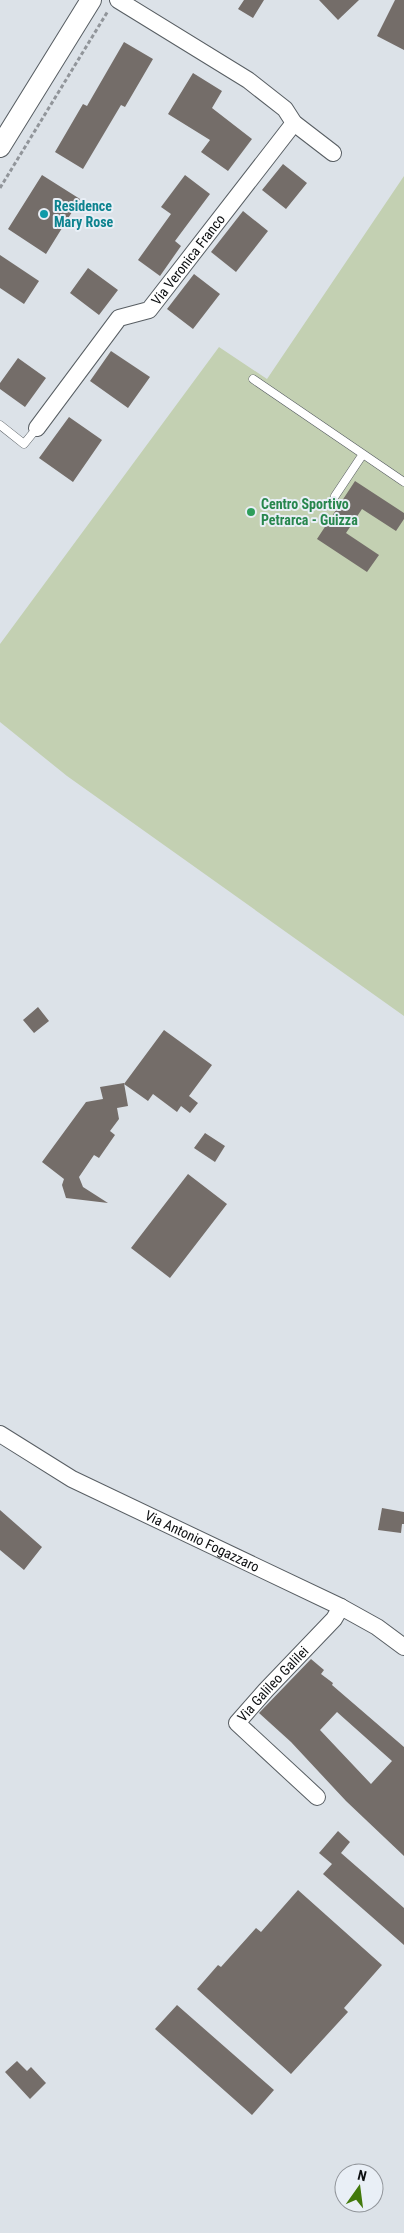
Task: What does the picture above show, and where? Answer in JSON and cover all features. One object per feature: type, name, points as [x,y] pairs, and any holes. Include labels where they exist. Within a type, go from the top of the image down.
[{"type":"street","points":[[0,145],[91,0]]},
{"type":"street","points":[[115,3],[248,80],[285,109],[294,123],[333,153]]},
{"type":"street","name":"Via Veronica Franco","points":[[37,428],[119,318],[149,310],[294,123]]},
{"type":"street","name":"Via Antonio Fogazzaro","points":[[0,1434],[72,1479],[341,1607],[377,1627],[404,1647]]},
{"type":"street","name":"Via Galileo Galilei","points":[[317,1797],[237,1723],[334,1619],[341,1607]]},
{"type":"lane","points":[[253,379],[404,482]]},
{"type":"lane","points":[[0,426],[24,444],[37,428]]},
{"type":"lane","points":[[335,496],[363,454]]},
{"type":"path","points":[[0,188],[115,3]]},
{"type":"green space","name":"Centro Sportivo Petrarca - Guizza","points":[[404,176],[404,1016],[67,776],[0,722],[0,644],[219,347],[267,379]]},
{"type":"building","points":[[244,0],[264,0],[253,18],[238,9]]},
{"type":"building","points":[[319,0],[359,0],[338,20]]},
{"type":"building","points":[[395,0],[404,0],[404,50],[377,36]]},
{"type":"building","points":[[124,42],[153,59],[125,107],[121,105],[83,169],[55,152],[83,104],[87,106]]},
{"type":"building","points":[[193,73],[222,91],[212,108],[252,139],[228,171],[201,152],[210,140],[168,114]]},
{"type":"building","points":[[283,164],[307,183],[286,209],[262,190]]},
{"type":"building","name":"Residence Mary Rose","points":[[42,175],[80,199],[46,254],[8,229]]},
{"type":"building","points":[[185,175],[210,194],[175,241],[181,246],[160,276],[138,260],[171,214],[161,207]]},
{"type":"building","points":[[243,211],[268,231],[236,272],[211,252]]},
{"type":"building","points":[[0,255],[39,281],[24,304],[0,288]]},
{"type":"building","points":[[88,268],[118,290],[99,315],[70,293]]},
{"type":"building","points":[[194,274],[220,294],[193,329],[167,309]]},
{"type":"building","points":[[111,351],[150,377],[128,408],[90,381]]},
{"type":"building","points":[[18,358],[46,378],[25,407],[0,389],[0,383]]},
{"type":"building","points":[[69,417],[102,440],[73,482],[39,458]]},
{"type":"building","points":[[355,481],[404,513],[404,519],[396,531],[362,509],[346,533],[379,555],[367,572],[317,539]]},
{"type":"building","points":[[38,1007],[49,1021],[34,1033],[23,1020]]},
{"type":"building","points":[[164,1030],[212,1065],[189,1096],[198,1103],[190,1113],[181,1106],[177,1112],[153,1094],[148,1101],[124,1084]]},
{"type":"building","points":[[124,1083],[128,1106],[117,1108],[119,1119],[110,1131],[115,1135],[99,1158],[94,1155],[79,1177],[83,1187],[108,1203],[66,1198],[62,1185],[64,1179],[42,1162],[86,1102],[103,1099],[100,1087]]},
{"type":"building","points":[[205,1133],[225,1146],[215,1162],[194,1148]]},
{"type":"building","points":[[188,1174],[227,1204],[170,1278],[131,1248]]},
{"type":"building","points":[[382,1508],[404,1512],[404,1524],[402,1524],[401,1533],[378,1530]]},
{"type":"building","points":[[0,1510],[42,1547],[24,1570],[0,1550]]},
{"type":"building","points":[[311,1659],[324,1670],[321,1674],[333,1683],[332,1685],[404,1747],[404,1856],[346,1801],[291,1742],[259,1713]],"holes":[[[337,1712],[392,1761],[371,1784],[320,1730]]]},
{"type":"building","points":[[338,1831],[350,1842],[341,1853],[404,1908],[404,1945],[323,1874],[332,1864],[319,1853]]},
{"type":"building","points":[[298,1890],[382,1965],[344,2008],[348,2012],[291,2074],[197,1989],[218,1965],[221,1967],[256,1928],[261,1932]]},
{"type":"building","points":[[177,2005],[274,2090],[252,2115],[155,2029]]},
{"type":"building","points":[[17,2061],[27,2071],[31,2067],[46,2083],[30,2099],[5,2072]]},
{"type":"place","name":"Residence Mary Rose","points":[[44,214]]},
{"type":"place","name":"Centro Sportivo Petrarca - Guizza","points":[[251,512]]}]
